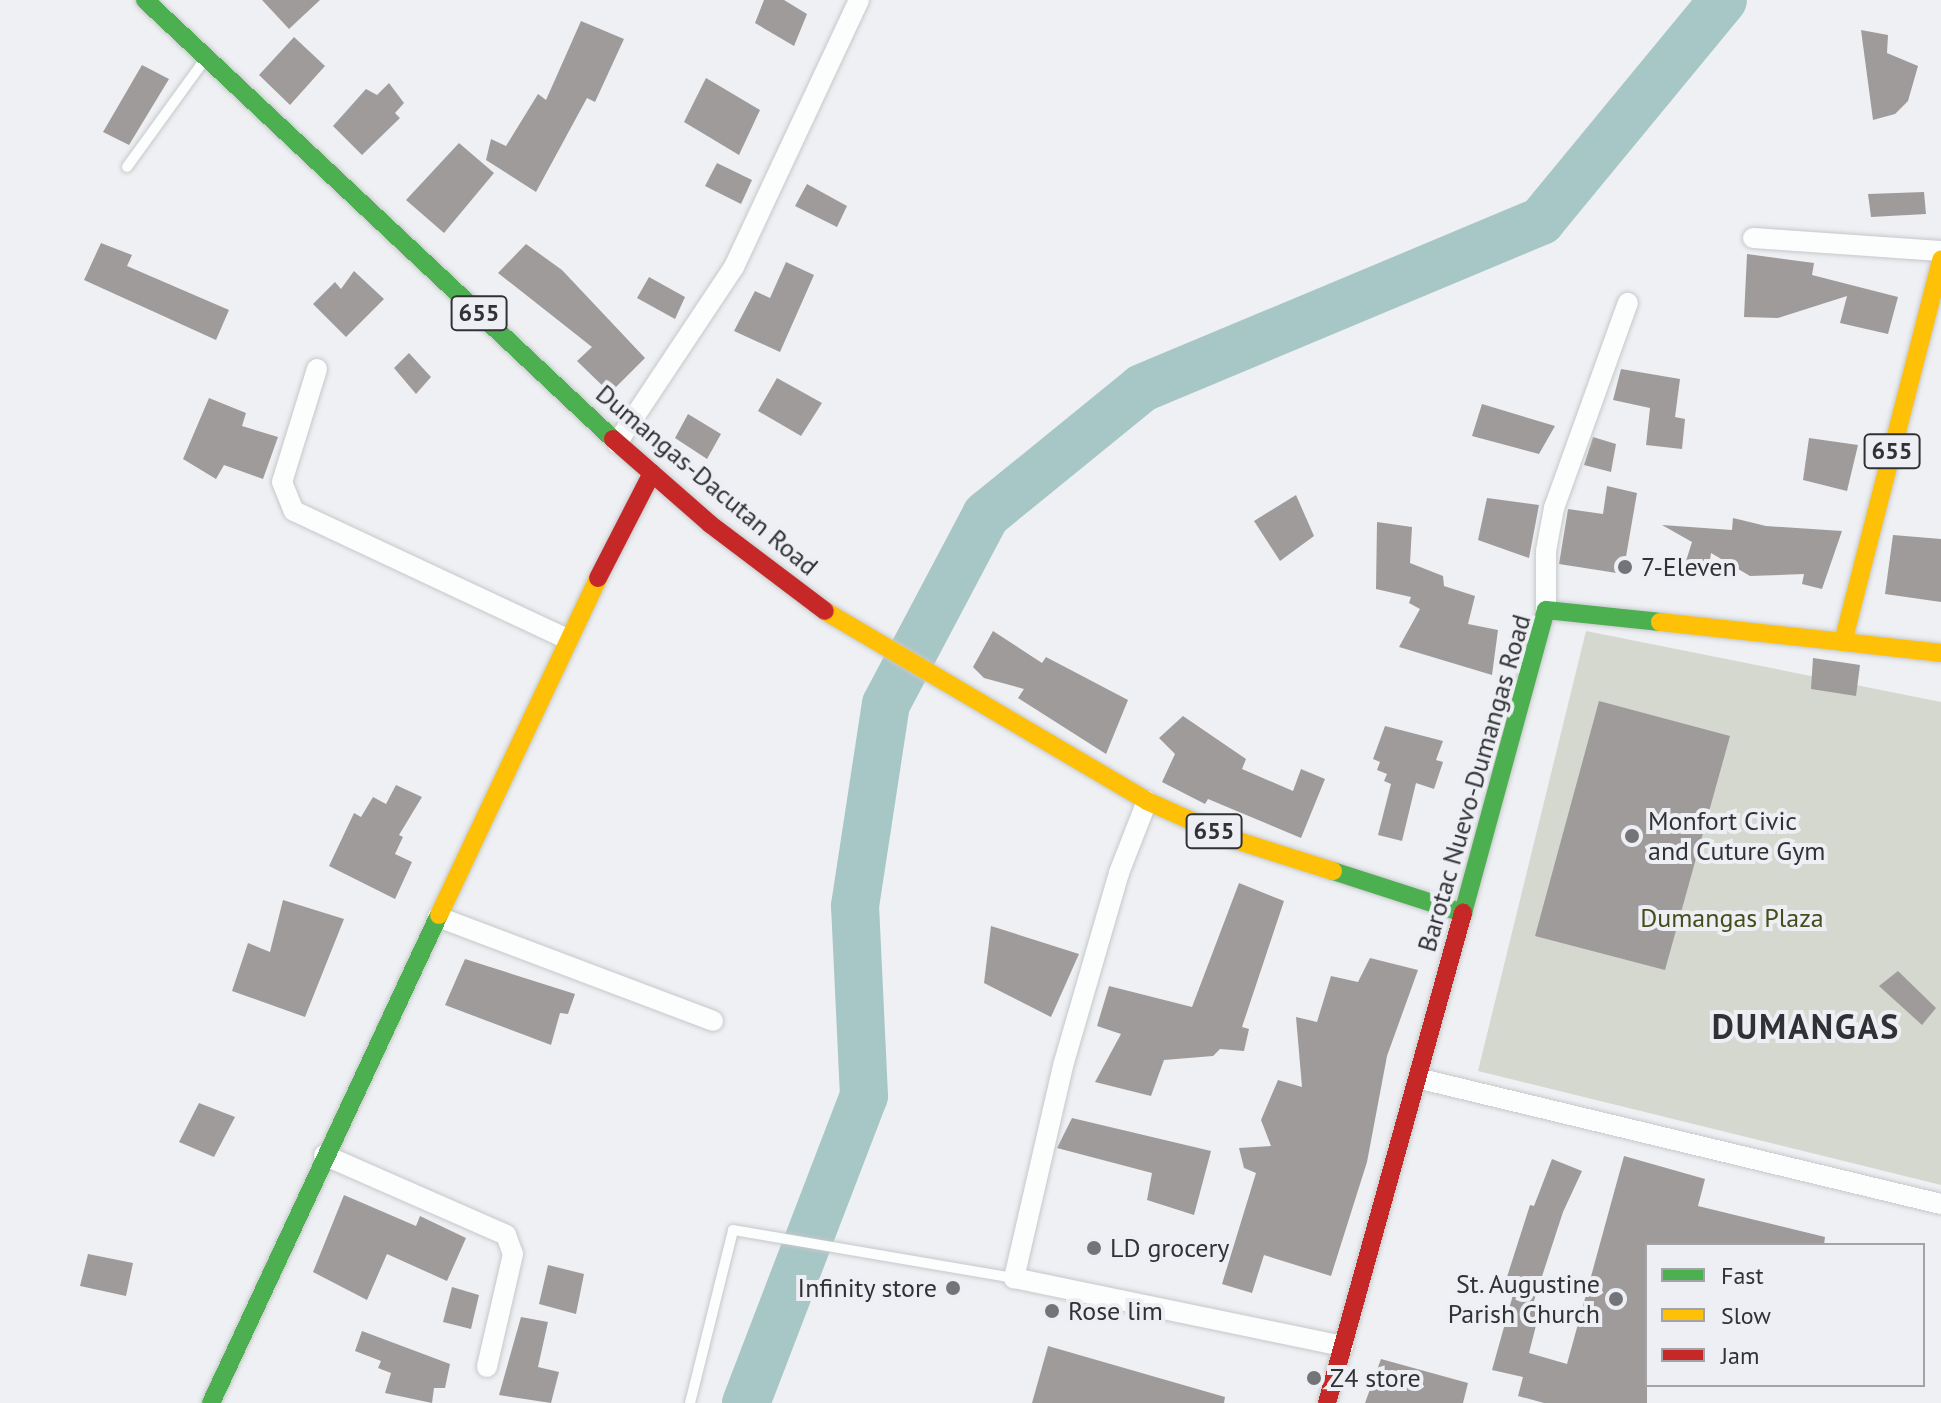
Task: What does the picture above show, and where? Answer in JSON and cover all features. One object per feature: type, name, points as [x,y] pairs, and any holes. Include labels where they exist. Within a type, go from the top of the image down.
[{"type":"main road","name":"Dumangas-Dacutan Road","points":[[145,0],[617,443],[825,611],[983,708],[1147,801],[1232,839],[1463,913]]},
{"type":"main road","name":"655","points":[[1843,642],[1941,259]]},
{"type":"main road","points":[[211,1403],[567,639],[652,473]]},
{"type":"main road","name":"Barotac Nuevo-Dumangas Road","points":[[1327,1403],[1421,1079],[1546,610],[1941,653]]},
{"type":"street","points":[[617,443],[734,267],[859,0]]},
{"type":"street","points":[[1753,238],[1941,251]]},
{"type":"street","points":[[1546,610],[1546,551],[1554,508],[1628,303]]},
{"type":"street","points":[[317,369],[282,482],[294,511],[567,639]]},
{"type":"street","points":[[1147,801],[1119,873],[1063,1066],[1014,1278],[1343,1346]]},
{"type":"street","points":[[438,917],[713,1021]]},
{"type":"street","points":[[1421,1079],[1941,1204]]},
{"type":"street","points":[[324,1155],[506,1235],[513,1254],[487,1367]]},
{"type":"lane","points":[[127,167],[207,57]]},
{"type":"lane","points":[[690,1403],[733,1230],[1014,1278]]},
{"type":"green space","name":"Dumangas Plaza","points":[[1586,631],[1941,702],[1941,1185],[1478,1071]]},
{"type":"building","points":[[262,0],[320,0],[289,29]]},
{"type":"building","points":[[764,0],[784,0],[807,14],[794,46],[755,23]]},
{"type":"building","points":[[581,21],[624,39],[595,102],[587,98],[536,192],[486,160],[491,139],[506,146],[538,94],[546,100]]},
{"type":"building","points":[[1861,30],[1888,35],[1887,53],[1918,66],[1908,101],[1895,114],[1873,120]]},
{"type":"building","points":[[294,37],[325,66],[290,105],[259,75]]},
{"type":"building","points":[[142,65],[169,79],[129,145],[103,132]]},
{"type":"building","points":[[706,78],[760,110],[739,155],[684,122]]},
{"type":"building","points":[[389,83],[404,103],[395,113],[400,118],[362,155],[333,126],[366,89],[377,95]]},
{"type":"building","points":[[459,143],[494,173],[444,233],[406,200]]},
{"type":"building","points":[[717,163],[752,180],[741,204],[705,186]]},
{"type":"building","points":[[807,184],[847,206],[837,227],[795,206]]},
{"type":"building","points":[[1924,192],[1926,214],[1871,217],[1868,194]]},
{"type":"building","points":[[101,243],[132,255],[127,266],[229,310],[216,340],[84,280]]},
{"type":"building","points":[[526,244],[562,270],[645,358],[610,393],[577,361],[592,347],[498,273]]},
{"type":"building","points":[[1747,254],[1814,263],[1812,275],[1898,297],[1888,334],[1840,323],[1847,296],[1778,318],[1744,317]]},
{"type":"building","points":[[786,262],[814,275],[780,352],[734,331],[755,291],[770,298]]},
{"type":"building","points":[[354,271],[384,299],[346,337],[313,304],[335,282],[341,289]]},
{"type":"building","points":[[649,277],[685,297],[675,319],[637,298]]},
{"type":"building","points":[[409,353],[431,377],[416,394],[394,368]]},
{"type":"building","points":[[1621,369],[1680,379],[1675,417],[1685,419],[1682,449],[1646,445],[1650,408],[1613,400]]},
{"type":"building","points":[[777,378],[822,403],[801,436],[758,411]]},
{"type":"building","points":[[209,398],[246,413],[242,426],[278,437],[263,479],[224,465],[216,479],[183,459]]},
{"type":"building","points":[[1482,404],[1555,426],[1539,454],[1472,436]]},
{"type":"building","points":[[688,414],[721,434],[707,459],[675,438]]},
{"type":"building","points":[[1593,437],[1616,444],[1611,472],[1584,465]]},
{"type":"building","points":[[1809,438],[1858,445],[1847,491],[1803,480]]},
{"type":"building","points":[[1607,486],[1637,493],[1623,574],[1559,564],[1568,509],[1603,514]]},
{"type":"building","points":[[1296,495],[1314,536],[1280,561],[1254,521]]},
{"type":"building","points":[[1487,498],[1539,505],[1529,558],[1478,540]]},
{"type":"building","points":[[1733,518],[1766,526],[1842,531],[1822,589],[1802,584],[1804,574],[1750,576],[1711,553],[1709,567],[1685,564],[1692,542],[1662,525],[1732,530]]},
{"type":"building","points":[[1377,522],[1412,527],[1410,563],[1443,576],[1444,586],[1475,596],[1468,624],[1498,630],[1492,675],[1399,647],[1420,609],[1409,603],[1411,597],[1376,589]]},
{"type":"building","points":[[1893,535],[1941,539],[1941,602],[1885,594]]},
{"type":"building","points":[[993,631],[1042,663],[1046,657],[1128,700],[1106,754],[1018,698],[1024,689],[984,678],[973,667]]},
{"type":"building","points":[[1813,658],[1860,665],[1856,696],[1811,689]]},
{"type":"building","name":"Monfort Civic and Cuture Gym","points":[[1599,701],[1730,736],[1665,970],[1535,936]]},
{"type":"building","points":[[1183,716],[1246,759],[1242,769],[1293,791],[1301,769],[1325,779],[1301,838],[1208,799],[1205,804],[1162,782],[1175,754],[1159,738]]},
{"type":"building","points":[[1385,726],[1443,741],[1436,760],[1443,762],[1434,789],[1416,783],[1402,841],[1378,835],[1391,784],[1384,781],[1387,774],[1377,770],[1380,762],[1373,759]]},
{"type":"building","points":[[396,785],[422,797],[399,835],[403,837],[395,854],[412,862],[395,899],[329,866],[354,813],[361,817],[373,797],[386,804]]},
{"type":"building","points":[[1239,883],[1284,901],[1242,1027],[1249,1029],[1244,1051],[1220,1049],[1213,1056],[1164,1060],[1151,1096],[1095,1082],[1121,1034],[1097,1026],[1109,986],[1192,1007]]},
{"type":"building","points":[[283,900],[344,919],[305,1017],[232,991],[248,943],[270,952]]},
{"type":"building","points":[[991,926],[1079,954],[1051,1017],[984,983]]},
{"type":"building","points":[[1370,958],[1418,970],[1387,1056],[1367,1162],[1331,1276],[1264,1255],[1252,1293],[1222,1284],[1256,1173],[1244,1168],[1239,1148],[1271,1146],[1261,1120],[1278,1080],[1302,1087],[1296,1017],[1317,1022],[1331,976],[1358,982]]},
{"type":"building","points":[[465,959],[575,994],[568,1014],[560,1013],[551,1045],[445,1005]]},
{"type":"building","points":[[1898,971],[1936,1008],[1922,1025],[1879,986]]},
{"type":"building","points":[[199,1103],[235,1117],[214,1157],[179,1142]]},
{"type":"building","points":[[1072,1118],[1211,1151],[1194,1215],[1147,1200],[1152,1173],[1057,1148]]},
{"type":"building","name":"St. Augustine Parish Church","points":[[1624,1156],[1705,1179],[1698,1206],[1825,1237],[1824,1243],[1645,1243],[1647,1403],[1544,1403],[1518,1396],[1523,1377],[1492,1370],[1516,1284],[1506,1280],[1530,1205],[1534,1206],[1552,1159],[1582,1171],[1563,1212],[1533,1304],[1541,1306],[1529,1353],[1567,1364]]},
{"type":"building","points":[[344,1195],[416,1226],[420,1216],[466,1238],[447,1281],[387,1254],[367,1300],[313,1272]]},
{"type":"building","points":[[88,1254],[133,1263],[126,1296],[80,1286]]},
{"type":"building","points":[[548,1265],[584,1274],[576,1314],[539,1304]]},
{"type":"building","points":[[452,1287],[479,1295],[471,1329],[443,1322]]},
{"type":"building","points":[[521,1317],[548,1322],[538,1367],[559,1372],[551,1403],[499,1395]]},
{"type":"building","points":[[362,1331],[450,1364],[445,1388],[434,1388],[432,1403],[385,1393],[391,1373],[378,1368],[381,1361],[355,1351]]},
{"type":"building","points":[[1048,1346],[1225,1397],[1224,1403],[1032,1403]]},
{"type":"building","points":[[1381,1359],[1468,1383],[1463,1403],[1365,1403]]},
{"type":"waterway","points":[[746,1403],[864,1096],[855,906],[886,704],[986,515],[1142,388],[1541,221],[1723,0]]},
{"type":"traffic: fast","points":[[145,0],[613,439]]},
{"type":"traffic: fast","points":[[1333,871],[1463,913],[1546,610],[1660,622]]},
{"type":"traffic: fast","points":[[211,1403],[439,915]]},
{"type":"traffic: slow","points":[[1660,622],[1843,642],[1941,259]]},
{"type":"traffic: slow","points":[[439,915],[598,578]]},
{"type":"traffic: slow","points":[[825,611],[1147,801],[1232,839],[1333,871]]},
{"type":"traffic: slow","points":[[1843,642],[1941,653]]},
{"type":"traffic: jam","points":[[613,439],[710,524],[825,611]]},
{"type":"traffic: jam","points":[[598,578],[652,473]]},
{"type":"traffic: jam","points":[[1327,1403],[1463,913]]},
{"type":"place","name":"7-Eleven","points":[[1625,567]]},
{"type":"place","name":"Monfort Civic and Cuture Gym","points":[[1632,836]]},
{"type":"place","name":"LD grocery","points":[[1094,1248]]},
{"type":"place","name":"Infinity store","points":[[953,1288]]},
{"type":"place","name":"St. Augustine Parish Church","points":[[1616,1299]]},
{"type":"place","name":"Rose lim","points":[[1052,1311]]},
{"type":"place","name":"Z4 store","points":[[1314,1378]]},
{"type":"district","name":"DUMANGAS","points":[[1806,1027]]}]
